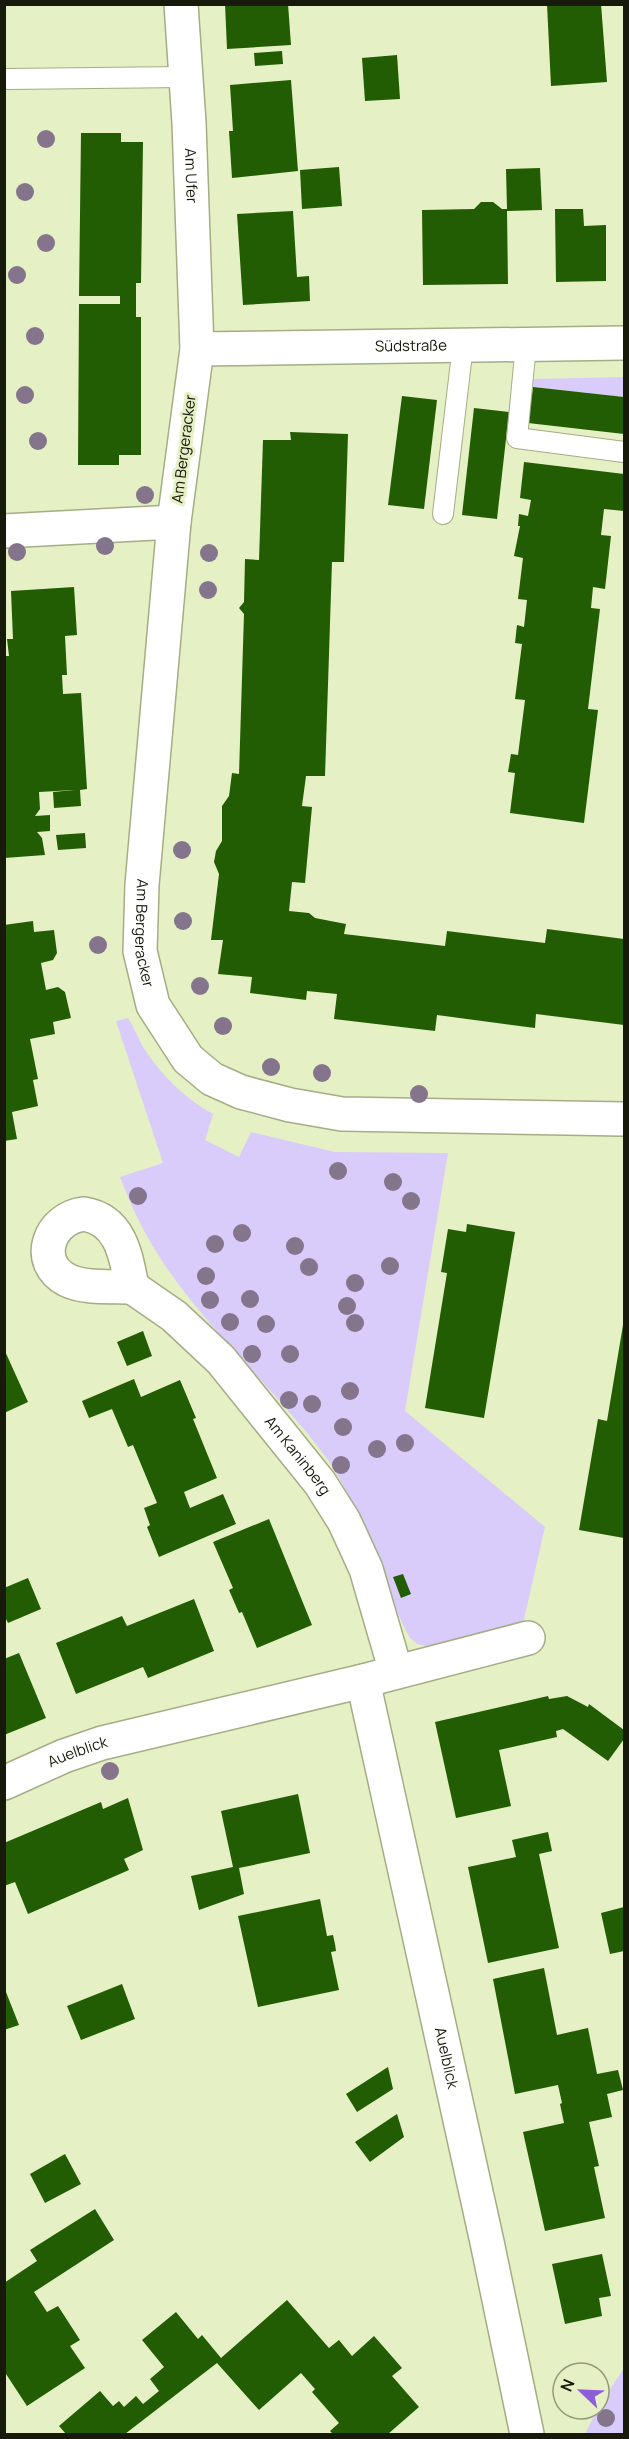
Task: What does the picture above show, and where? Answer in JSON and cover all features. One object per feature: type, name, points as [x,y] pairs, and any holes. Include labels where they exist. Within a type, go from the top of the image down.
[{"type":"street","name":"Am Ufer","points":[[181,4],[184,77],[189,123],[197,349]]},
{"type":"street","name":"Südstraße","points":[[197,349],[624,343]]},
{"type":"street","name":"Am Bergeracker","points":[[197,349],[174,522],[142,885],[140,951],[153,1005],[188,1059],[212,1079],[241,1092],[290,1105],[342,1114],[624,1119]]},
{"type":"street","points":[[4,531],[174,522]]},
{"type":"street","name":"Am Kaninberg","points":[[132,1287],[174,1316],[221,1360],[320,1483],[344,1521],[366,1569],[396,1672]]},
{"type":"street","name":"Auelblick","points":[[4,1783],[64,1756],[102,1743],[363,1681],[528,1638]]},
{"type":"street","name":"Auelblick","points":[[363,1681],[487,2241],[527,2434]]},
{"type":"lane","points":[[7,79],[184,77]]},
{"type":"lane","points":[[443,514],[463,345]]},
{"type":"lane","points":[[526,345],[517,438],[624,452]]},
{"type":"shaded area","points":[[624,377],[624,397],[533,387],[534,379]]},
{"type":"shaded area","points":[[128,1018],[143,1047],[157,1067],[192,1101],[213,1114],[205,1140],[239,1157],[251,1132],[335,1152],[448,1153],[405,1411],[545,1527],[522,1628],[430,1647],[417,1644],[410,1638],[398,1615],[360,1519],[336,1473],[300,1425],[207,1320],[165,1265],[139,1222],[120,1177],[163,1163],[116,1021]]},
{"type":"shaded area","points":[[624,2368],[624,2434],[585,2434],[592,2421],[611,2421],[611,2388]]},
{"type":"building","points":[[225,4],[288,4],[291,45],[227,49]]},
{"type":"building","points":[[547,4],[601,4],[607,82],[551,86]]},
{"type":"building","points":[[282,51],[283,64],[255,66],[254,53]]},
{"type":"building","points":[[397,55],[400,99],[365,101],[362,58]]},
{"type":"building","points":[[291,80],[298,171],[232,178],[229,131],[233,131],[230,85]]},
{"type":"building","points":[[81,133],[121,133],[121,142],[143,142],[141,283],[136,283],[136,317],[141,317],[141,455],[119,455],[119,465],[78,465],[79,304],[120,304],[120,296],[79,296]]},
{"type":"building","points":[[339,167],[342,206],[302,209],[300,170]]},
{"type":"building","points":[[540,168],[542,210],[507,211],[508,284],[423,285],[422,210],[474,209],[481,202],[493,202],[502,209],[507,209],[506,169]]},
{"type":"building","points":[[555,209],[583,209],[584,226],[606,225],[606,281],[556,282]]},
{"type":"building","points":[[293,211],[297,277],[309,276],[310,301],[243,305],[237,214]]},
{"type":"building","points":[[533,387],[624,397],[624,434],[528,423]]},
{"type":"building","points":[[402,396],[437,400],[424,509],[388,505]]},
{"type":"building","points":[[474,408],[509,412],[497,519],[462,515]]},
{"type":"building","points":[[290,432],[348,434],[344,562],[332,562],[325,776],[306,776],[302,806],[312,807],[305,883],[292,882],[289,911],[309,913],[315,918],[346,924],[344,934],[445,946],[447,931],[545,943],[547,929],[624,939],[624,1025],[536,1014],[535,1028],[437,1015],[435,1031],[334,1019],[337,994],[307,991],[306,1000],[250,993],[252,977],[218,974],[223,940],[211,940],[219,874],[214,862],[216,851],[222,841],[222,806],[229,796],[232,773],[239,774],[244,614],[239,608],[244,602],[245,559],[259,560],[263,440],[291,440]]},
{"type":"building","points":[[524,462],[624,474],[624,511],[604,509],[601,535],[611,536],[605,589],[593,587],[591,608],[600,609],[588,709],[598,710],[584,823],[510,813],[515,773],[508,772],[511,754],[518,755],[525,700],[515,699],[522,644],[515,643],[517,625],[524,627],[527,600],[518,599],[523,558],[514,556],[520,526],[518,526],[519,514],[528,516],[531,500],[520,498]]},
{"type":"building","points":[[74,587],[77,635],[65,636],[67,675],[62,675],[63,694],[81,693],[87,789],[80,790],[81,806],[54,808],[53,792],[74,790],[39,792],[40,809],[35,816],[50,815],[50,831],[37,832],[42,838],[45,855],[4,858],[4,656],[9,656],[7,639],[13,639],[11,591]]},
{"type":"building","points":[[85,833],[86,848],[58,850],[56,835]]},
{"type":"building","points":[[33,921],[34,932],[54,930],[57,953],[53,960],[41,963],[46,990],[58,987],[65,992],[71,1018],[53,1022],[55,1034],[30,1039],[38,1079],[33,1080],[38,1106],[12,1112],[17,1139],[4,1141],[4,925]]},
{"type":"building","points":[[467,1224],[515,1232],[484,1418],[425,1408],[447,1273],[441,1272],[448,1229],[466,1232]]},
{"type":"building","points":[[623,1325],[624,1538],[579,1530],[598,1419],[607,1421]]},
{"type":"building","points":[[143,1331],[152,1356],[127,1366],[117,1342]]},
{"type":"building","points":[[4,1349],[28,1402],[4,1413]]},
{"type":"building","points":[[134,1379],[141,1397],[180,1380],[217,1478],[184,1492],[190,1508],[223,1494],[236,1524],[159,1557],[147,1527],[150,1525],[144,1508],[157,1503],[133,1445],[128,1447],[112,1409],[89,1418],[82,1401]]},
{"type":"building","points":[[269,1519],[312,1625],[257,1648],[242,1612],[239,1613],[229,1590],[233,1588],[213,1542]]},
{"type":"building","points":[[403,1574],[411,1594],[401,1598],[393,1577]]},
{"type":"building","points":[[28,1578],[41,1609],[8,1623],[4,1615],[4,1588]]},
{"type":"building","points":[[194,1599],[214,1651],[148,1678],[143,1667],[76,1694],[56,1643],[122,1616],[127,1626]]},
{"type":"building","points":[[19,1653],[46,1718],[4,1735],[4,1659]]},
{"type":"building","points":[[548,1696],[549,1699],[567,1696],[588,1707],[589,1704],[624,1730],[624,1739],[608,1761],[563,1729],[556,1731],[557,1737],[499,1750],[511,1806],[456,1818],[435,1722]]},
{"type":"building","points":[[298,1794],[310,1853],[239,1868],[244,1894],[199,1910],[191,1876],[233,1867],[221,1811]]},
{"type":"building","points":[[128,1798],[143,1850],[124,1859],[129,1870],[28,1914],[15,1882],[4,1886],[4,1843],[101,1802],[103,1809]]},
{"type":"building","points":[[548,1832],[552,1851],[539,1854],[559,1948],[488,1963],[468,1867],[516,1857],[512,1840]]},
{"type":"building","points":[[320,1899],[327,1936],[333,1935],[335,1944],[336,1951],[331,1952],[339,1990],[258,2007],[238,1916]]},
{"type":"building","points":[[624,1907],[624,1951],[610,1954],[601,1913]]},
{"type":"building","points":[[544,1968],[557,2035],[588,2028],[597,2074],[618,2070],[623,2090],[607,2094],[612,2117],[589,2122],[599,2166],[594,2167],[605,2218],[545,2231],[523,2132],[564,2123],[560,2104],[562,2103],[558,2085],[515,2094],[493,1979]]},
{"type":"building","points":[[122,1984],[135,2019],[81,2040],[67,2006]]},
{"type":"building","points":[[4,1987],[19,2025],[4,2030]]},
{"type":"building","points":[[388,2067],[393,2089],[357,2112],[346,2094]]},
{"type":"building","points":[[397,2114],[404,2137],[370,2162],[355,2142]]},
{"type":"building","points":[[65,2154],[81,2184],[45,2203],[30,2174]]},
{"type":"building","points":[[95,2209],[114,2240],[34,2292],[47,2312],[58,2306],[80,2340],[70,2346],[85,2368],[27,2406],[4,2371],[4,2283],[37,2261],[30,2250]]},
{"type":"building","points":[[602,2254],[611,2296],[599,2298],[602,2316],[565,2324],[552,2264]]},
{"type":"building","points":[[287,2300],[329,2348],[339,2340],[352,2356],[374,2336],[402,2368],[392,2376],[419,2407],[388,2434],[333,2434],[330,2431],[339,2423],[312,2392],[315,2389],[301,2373],[259,2410],[217,2363],[125,2434],[66,2434],[59,2426],[100,2391],[113,2406],[119,2401],[124,2407],[136,2396],[143,2404],[159,2391],[150,2379],[164,2367],[142,2340],[176,2312],[198,2339],[202,2335],[221,2358]]}]
